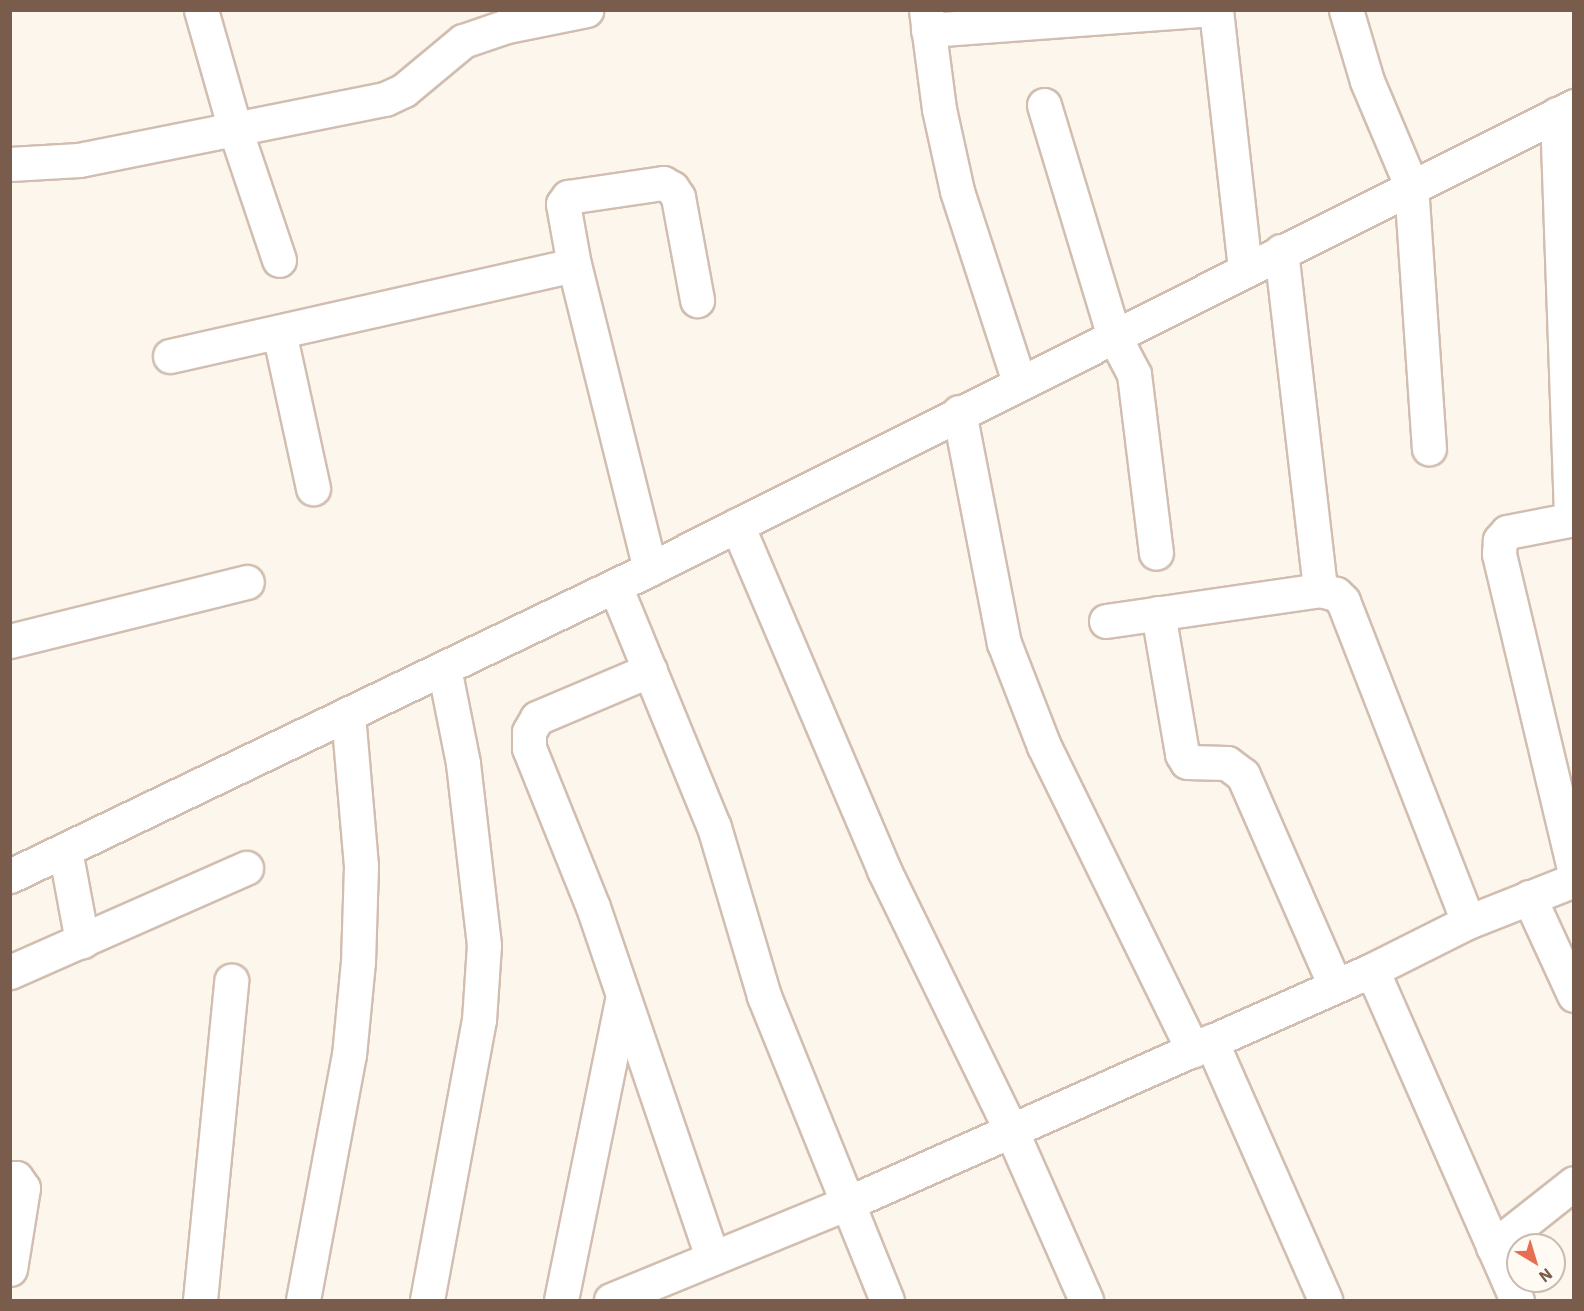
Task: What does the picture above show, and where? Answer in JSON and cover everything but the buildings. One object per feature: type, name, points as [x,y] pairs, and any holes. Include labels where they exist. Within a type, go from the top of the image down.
[{"type":"street","points":[[201,10],[235,129],[279,260]]},
{"type":"street","points":[[10,164],[79,160],[385,99],[404,90],[463,41],[507,26],[586,10]]},
{"type":"street","points":[[1019,382],[957,191],[939,109],[927,20],[1200,10]]},
{"type":"street","points":[[1216,10],[1245,270]]},
{"type":"street","points":[[1346,10],[1367,81],[1411,185],[1429,448]]},
{"type":"street","points":[[1044,105],[1113,334],[1134,374],[1156,553]]},
{"type":"street","points":[[10,876],[650,569],[1113,334],[1565,110],[1572,519],[1507,532],[1500,540],[1499,554],[1574,868]]},
{"type":"street","points":[[650,569],[574,265],[563,204],[568,197],[663,183],[678,197],[697,300]]},
{"type":"street","points":[[1281,251],[1320,590]]},
{"type":"street","points":[[170,356],[574,265]]},
{"type":"street","points":[[279,332],[313,488]]},
{"type":"street","points":[[959,412],[1004,643],[1044,746],[1202,1045],[1325,1300]]},
{"type":"street","points":[[737,525],[884,870],[1011,1131],[1086,1300]]},
{"type":"street","points":[[10,641],[247,582]]},
{"type":"street","points":[[615,586],[714,827],[764,996],[887,1300]]},
{"type":"street","points":[[1106,621],[1320,590],[1336,594],[1343,601],[1468,922]]},
{"type":"street","points":[[1158,613],[1182,754],[1187,762],[1227,763],[1243,775],[1335,986]]},
{"type":"street","points":[[427,1300],[478,1020],[484,945],[463,763],[444,668]]},
{"type":"street","points":[[650,670],[537,718],[528,732],[529,748],[593,907],[712,1256]]},
{"type":"street","points":[[303,1300],[349,1055],[358,962],[361,866],[348,714]]},
{"type":"street","points":[[65,850],[82,941]]},
{"type":"street","points":[[10,972],[246,868]]},
{"type":"street","points":[[610,1300],[712,1256],[848,1203],[1335,986],[1468,922],[1574,879]]},
{"type":"street","points":[[1529,897],[1574,995]]},
{"type":"street","points":[[1372,969],[1517,1300]]},
{"type":"street","points":[[200,1300],[231,981]]},
{"type":"street","points":[[561,1300],[623,994]]},
{"type":"street","points":[[10,1178],[16,1178],[23,1188],[10,1269]]},
{"type":"street","points":[[1494,1247],[1574,1183]]}]
